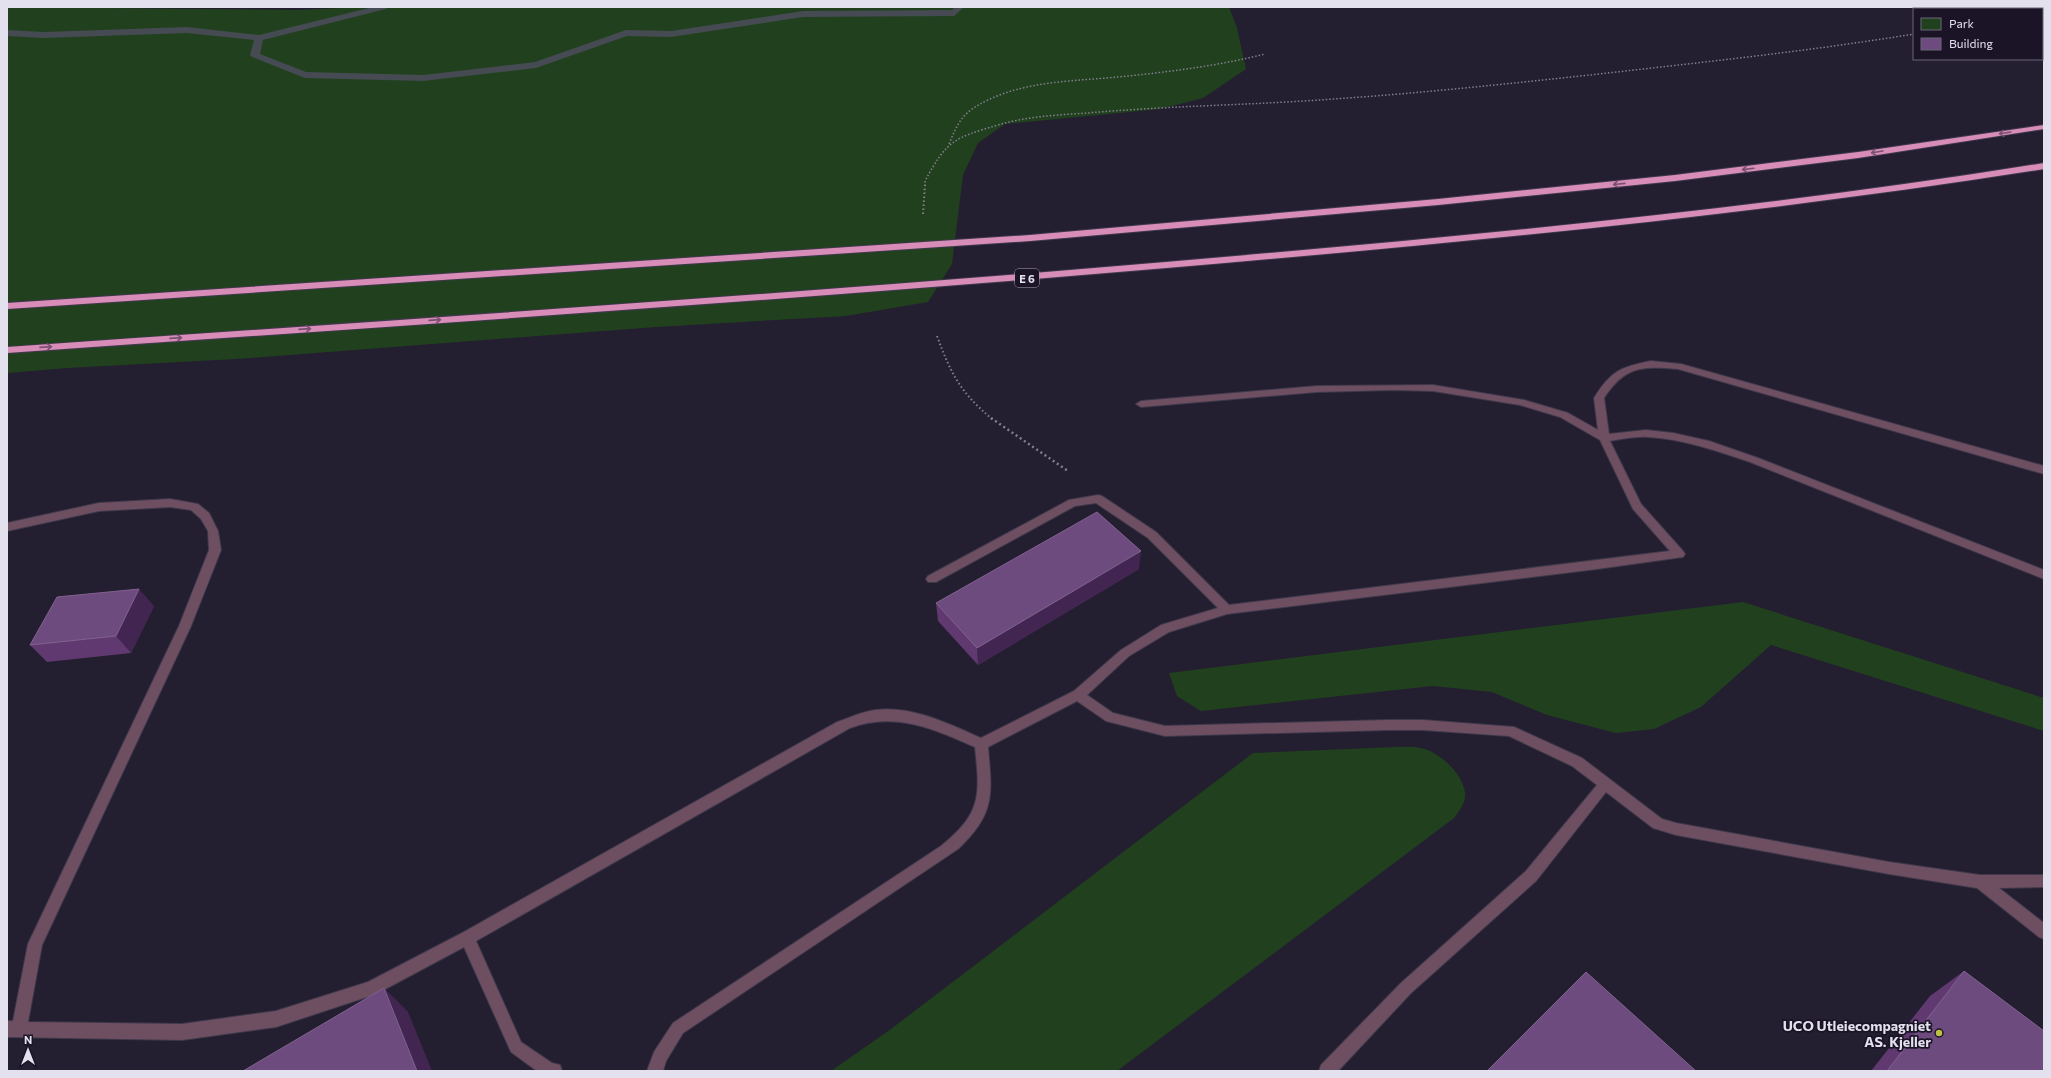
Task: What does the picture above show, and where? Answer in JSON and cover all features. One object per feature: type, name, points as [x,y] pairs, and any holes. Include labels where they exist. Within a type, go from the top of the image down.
[{"type":"highway","points":[[7,306],[1069,234],[1438,202],[1675,178],[1858,155],[2044,127]]},
{"type":"highway","name":"E 6","points":[[7,350],[982,282],[1472,239],[1708,214],[1916,188],[2044,166]]},
{"type":"lane","points":[[981,744],[1078,695],[1124,653],[1165,628],[1227,610],[1679,554],[1637,506],[1604,438],[1599,398],[1608,383],[1627,369],[1651,364],[1678,366],[2044,470]]},
{"type":"lane","points":[[1141,404],[1317,389],[1433,388],[1521,402],[1564,415],[1604,438],[1646,433],[1673,436],[1705,443],[1754,460],[2044,575]]},
{"type":"lane","points":[[932,579],[1073,503],[1098,499],[1152,535],[1227,610]]},
{"type":"lane","points":[[7,527],[99,507],[170,503],[194,507],[205,516],[213,531],[215,550],[184,626],[35,944],[13,1029],[182,1032],[276,1019],[371,989],[467,938],[841,726],[861,718],[880,715],[901,717],[937,725],[981,744]]},
{"type":"lane","points":[[1078,695],[1110,717],[1164,731],[1422,725],[1510,731],[1578,762],[1658,824],[1676,829],[1889,868],[1980,882],[2044,882]]},
{"type":"lane","points":[[655,1071],[658,1057],[678,1028],[946,850],[963,837],[973,823],[981,806],[985,789],[981,744]]},
{"type":"lane","points":[[1327,1071],[1406,988],[1531,876],[1605,784]]},
{"type":"lane","points":[[1980,882],[2044,932]]},
{"type":"lane","points":[[467,938],[516,1047],[548,1069],[554,1071]]},
{"type":"path","points":[[949,144],[964,136],[1001,124],[1040,116],[1161,107],[1320,100],[1503,84],[1679,65],[1878,40],[1913,34]]},
{"type":"path","points":[[923,215],[926,181],[940,155],[949,144],[957,124],[970,112],[986,101],[1011,90],[1192,69],[1234,63],[1265,54]]},
{"type":"path","points":[[936,336],[948,367],[958,383],[981,409],[1070,473],[1098,499]]},
{"type":"green space","points":[[7,7],[298,10],[363,7],[1229,7],[1237,28],[1246,69],[1203,98],[1160,109],[1005,124],[978,143],[963,175],[952,264],[928,302],[846,316],[656,327],[236,359],[67,368],[7,373]]},
{"type":"green space","points":[[2044,7],[2044,48],[2043,8],[1930,8]]},
{"type":"green space","points":[[1743,602],[2044,698],[2044,731],[1771,645],[1701,707],[1654,729],[1616,733],[1547,715],[1492,692],[1433,686],[1201,711],[1177,696],[1169,673]]},
{"type":"green space","points":[[1415,747],[1428,750],[1443,759],[1455,771],[1463,786],[1465,797],[1462,807],[1454,818],[1117,1071],[831,1071],[891,1029],[1253,753]]},
{"type":"building","points":[[1097,512],[1141,551],[977,648],[936,603]]},
{"type":"building","points":[[139,589],[116,636],[30,645],[57,597]]},
{"type":"building","points":[[1964,971],[2044,1031],[2044,1071],[1887,1071]]},
{"type":"building","points":[[1586,972],[1696,1071],[1487,1071]]},
{"type":"building","points":[[384,988],[417,1071],[243,1071]]},
{"type":"waterway","points":[[259,38],[383,7]]},
{"type":"waterway","points":[[259,38],[255,55],[305,75],[423,78],[536,65],[626,33],[671,34],[803,14],[954,13],[960,7]]},
{"type":"waterway","points":[[7,33],[44,35],[187,30],[259,38]]},
{"type":"place","name":"UCO Utleiecompagniet AS. Kjeller","points":[[1939,1033]]}]
